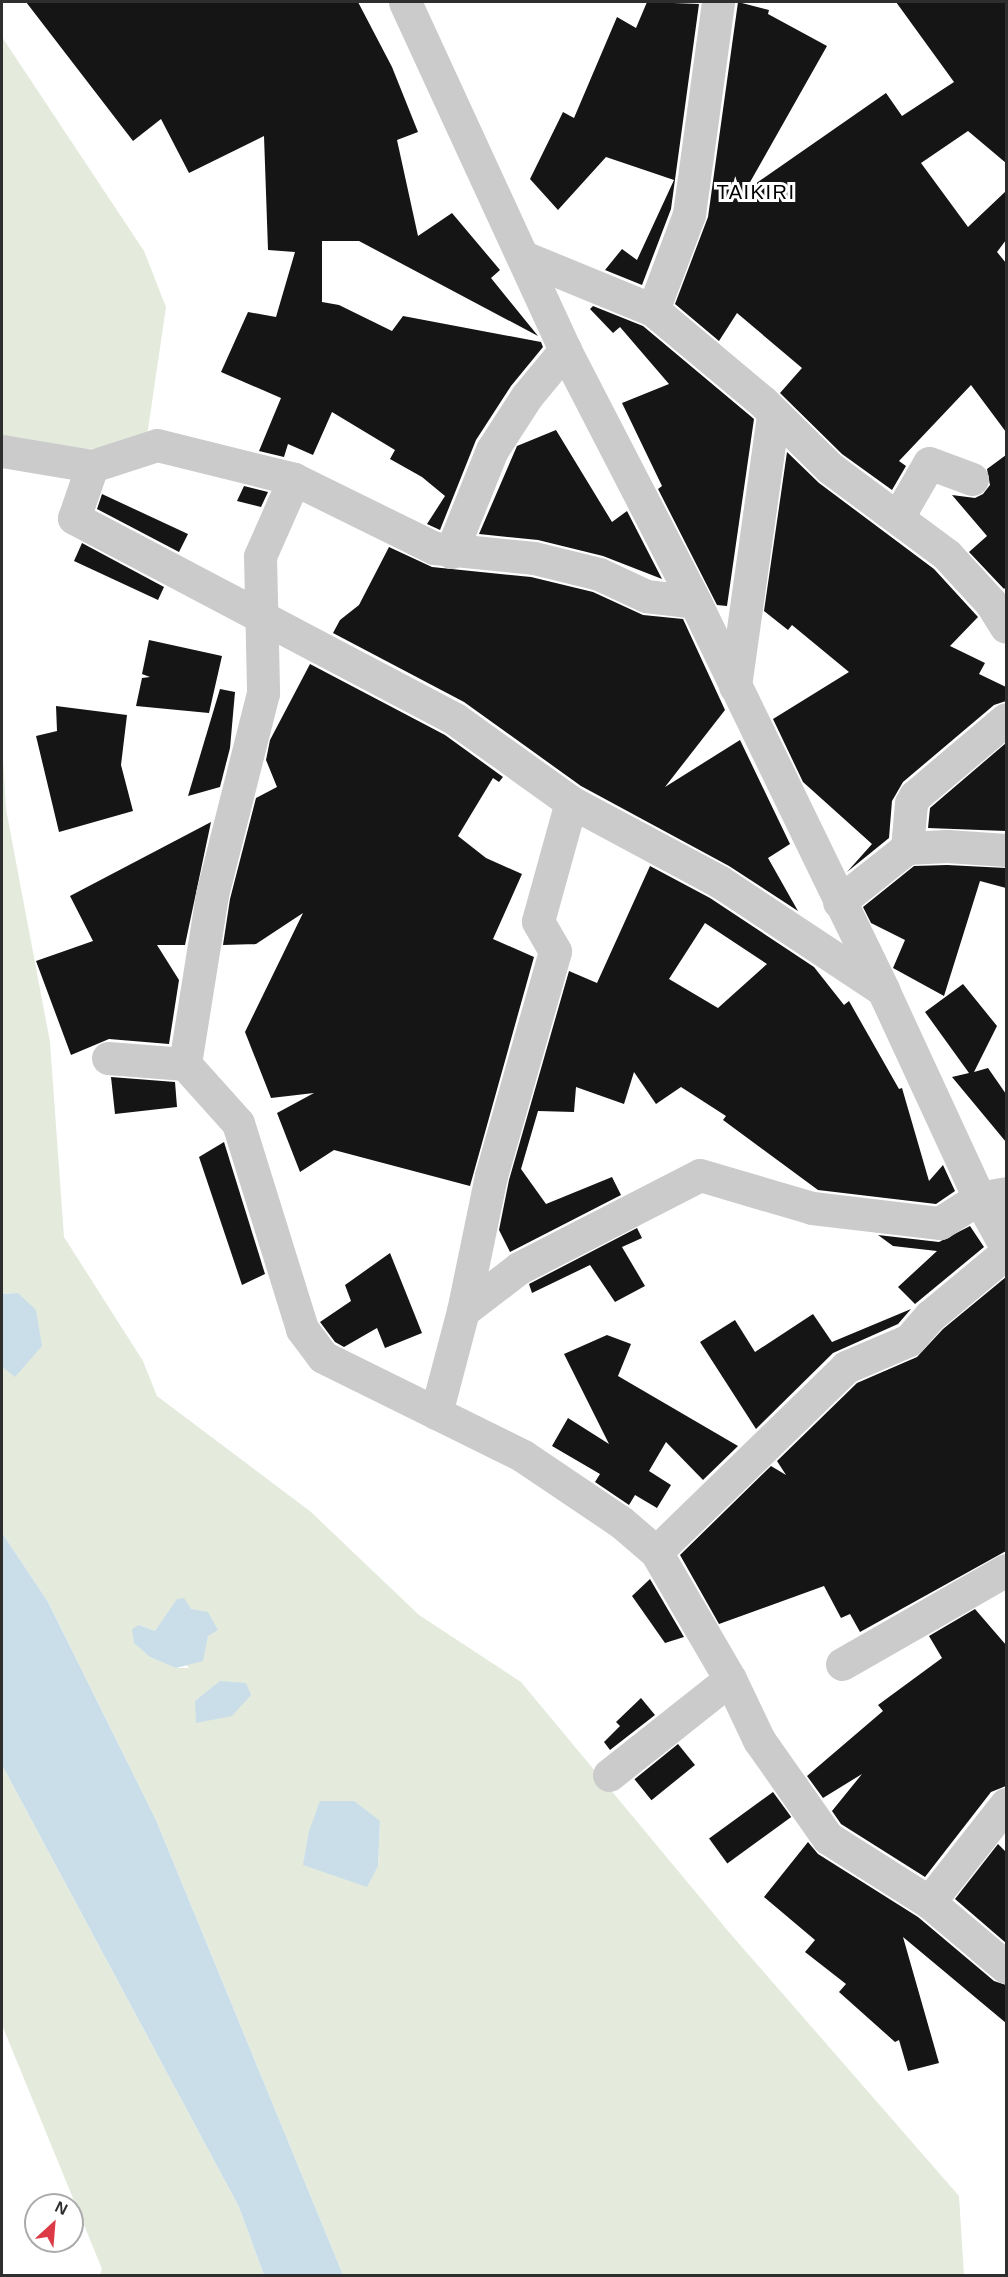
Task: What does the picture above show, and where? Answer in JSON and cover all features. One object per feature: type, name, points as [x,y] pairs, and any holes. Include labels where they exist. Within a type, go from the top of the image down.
[{"type":"street","points":[[405,2],[526,258],[565,350],[695,602],[839,902],[993,1195],[1006,1247]]},
{"type":"street","points":[[654,310],[688,214],[718,2]]},
{"type":"street","points":[[526,258],[654,310],[762,401],[773,417],[830,468],[947,555],[991,603],[1006,627]]},
{"type":"street","points":[[451,552],[492,450],[527,396],[565,350]]},
{"type":"street","points":[[735,686],[773,417]]},
{"type":"street","points":[[2,451],[92,466],[157,445],[294,479],[434,548],[451,552],[480,550],[534,558],[599,574],[646,596],[695,602]]},
{"type":"street","points":[[897,517],[929,463],[972,479]]},
{"type":"street","points":[[92,466],[74,518],[261,613],[455,719],[571,802],[720,882],[884,990]]},
{"type":"street","points":[[185,1064],[212,895],[263,693],[260,556],[294,479]]},
{"type":"street","points":[[907,848],[911,803],[915,796],[1006,719]]},
{"type":"street","points":[[436,1413],[463,1311],[491,1176],[555,951],[538,921],[571,802]]},
{"type":"street","points":[[839,902],[907,848],[947,846],[1006,850]]},
{"type":"street","points":[[108,1058],[185,1064],[238,1123],[302,1329],[323,1357],[523,1456],[621,1522],[656,1552],[730,1679],[759,1740],[828,1838],[929,1902],[1006,1967]]},
{"type":"street","points":[[463,1311],[519,1268],[700,1175],[812,1208],[940,1223],[993,1195]]},
{"type":"street","points":[[656,1552],[846,1367],[909,1340],[930,1316],[1006,1253]]},
{"type":"street","points":[[842,1664],[1006,1570]]},
{"type":"street","points":[[609,1775],[730,1679]]},
{"type":"street","points":[[929,1902],[1006,1804]]},
{"type":"shaded area","points":[[2,37],[144,251],[166,307],[146,443],[61,452],[2,439]]},
{"type":"shaded area","points":[[2,741],[6,809],[50,1042],[64,1237],[143,1361],[157,1396],[311,1512],[419,1615],[521,1682],[728,1931],[959,2196],[964,2275],[343,2275],[156,1820],[48,1602],[2,1533],[2,1367],[15,1376],[18,1293],[2,1294]],"holes":[[[139,1625],[155,1631],[189,1668],[177,1668],[150,1657]],[[320,1801],[380,1821],[378,1866]]]},
{"type":"shaded area","points":[[2,1765],[239,2207],[264,2275],[100,2275],[102,2269],[84,2225],[84,2193],[71,2193],[2,2025]]},
{"type":"water","points":[[18,1293],[36,1310],[42,1346],[15,1377],[2,1367],[2,1294]]},
{"type":"water","points":[[2,1533],[48,1602],[156,1820],[343,2275],[264,2275],[239,2207],[2,1765]]},
{"type":"water","points":[[184,1598],[191,1609],[208,1612],[218,1630],[208,1636],[203,1661],[176,1668],[150,1657],[134,1643],[132,1629],[139,1625],[155,1631],[177,1599]]},
{"type":"water","points":[[220,1681],[246,1683],[251,1695],[232,1716],[196,1723],[195,1701]]},
{"type":"water","points":[[320,1801],[354,1801],[380,1821],[378,1866],[367,1887],[303,1865],[309,1831]]},
{"type":"building","points":[[26,2],[358,2],[392,67],[418,132],[397,140],[418,236],[452,213],[500,270],[491,278],[538,336],[359,241],[322,241],[322,302],[339,305],[392,331],[403,316],[541,342],[543,347],[511,386],[476,440],[440,530],[427,524],[445,496],[422,477],[390,459],[395,450],[332,412],[313,455],[288,444],[284,457],[259,451],[281,398],[221,372],[248,312],[276,317],[295,252],[268,250],[264,136],[189,173],[161,119],[133,141]]},
{"type":"building","points":[[647,2],[699,4],[671,209],[642,285],[605,270],[622,249],[637,260],[674,180],[606,157],[558,210],[530,179],[563,112],[574,118],[617,17],[636,28]]},
{"type":"building","points":[[738,2],[769,10],[768,14],[827,46],[745,191],[886,93],[902,116],[954,82],[896,2],[1006,2],[1006,163],[968,131],[921,163],[968,227],[1006,191],[1006,240],[997,252],[1006,263],[1006,432],[971,385],[899,461],[906,466],[892,490],[842,454],[780,393],[802,368],[737,313],[719,341],[675,304],[708,217]]},
{"type":"building","points":[[593,306],[643,326],[754,419],[727,606],[717,605],[658,489],[662,486],[622,403],[669,384],[620,327],[613,333],[590,309]]},
{"type":"building","points":[[556,430],[612,522],[627,511],[662,579],[603,556],[538,540],[479,534],[517,446]]},
{"type":"building","points":[[787,452],[819,483],[934,569],[978,617],[950,646],[985,663],[979,674],[1006,687],[1006,701],[994,705],[903,782],[892,801],[889,838],[847,872],[872,844],[803,782],[773,719],[849,672],[792,625],[788,630],[764,611]]},
{"type":"building","points":[[1006,455],[1006,587],[1004,589],[969,552],[987,536],[952,495],[975,498],[983,494],[990,485],[987,469]]},
{"type":"building","points":[[244,486],[268,492],[261,507],[237,501]]},
{"type":"building","points":[[102,494],[188,534],[179,552],[97,509]]},
{"type":"building","points":[[82,543],[164,587],[158,600],[74,561]]},
{"type":"building","points":[[389,547],[432,567],[531,577],[593,592],[643,615],[683,619],[725,710],[665,787],[740,740],[790,844],[768,858],[798,911],[729,866],[581,786],[464,702],[333,633],[340,620],[359,605]]},
{"type":"building","points":[[149,640],[222,656],[209,713],[136,706],[142,678],[150,677],[142,674]]},
{"type":"building","points":[[310,664],[445,735],[503,777],[499,782],[493,778],[458,836],[486,858],[522,874],[493,939],[534,957],[470,1186],[334,1150],[300,1172],[277,1113],[314,1093],[271,1098],[245,1032],[303,913],[256,944],[223,945],[230,899],[256,798],[277,787],[266,760],[270,740]]},
{"type":"building","points":[[220,689],[235,692],[230,748],[220,787],[188,796]]},
{"type":"building","points":[[56,706],[127,715],[121,765],[133,811],[59,832],[36,736],[57,731]]},
{"type":"building","points":[[1006,743],[1006,831],[928,828],[930,808]]},
{"type":"building","points":[[211,822],[185,945],[157,945],[179,980],[169,1044],[109,1039],[71,1055],[36,961],[93,941],[70,896]]},
{"type":"building","points":[[650,866],[710,898],[814,967],[844,1005],[849,1001],[899,1089],[902,1088],[929,1181],[943,1165],[955,1191],[936,1204],[818,1190],[723,1120],[726,1116],[681,1087],[656,1104],[634,1072],[624,1104],[576,1087],[574,1112],[538,1111],[521,1169],[546,1204],[612,1177],[621,1195],[510,1252],[499,1230],[509,1180],[569,971],[597,983]],"holes":[[[705,923],[767,964],[718,1008],[669,979]]]},
{"type":"building","points":[[914,866],[1006,868],[1006,888],[980,881],[944,996],[893,968],[905,940],[871,923],[863,907]]},
{"type":"building","points":[[963,984],[997,1026],[974,1072],[988,1068],[1006,1094],[1006,1142],[952,1077],[969,1073],[925,1012]]},
{"type":"building","points":[[111,1077],[175,1082],[177,1107],[115,1114]]},
{"type":"building","points":[[224,1142],[265,1274],[242,1285],[199,1157]]},
{"type":"building","points":[[970,1226],[984,1247],[915,1304],[898,1287],[937,1251],[893,1246],[878,1235],[939,1242]]},
{"type":"building","points":[[637,1228],[642,1238],[622,1247],[645,1286],[615,1302],[590,1265],[532,1293],[529,1284]]},
{"type":"building","points":[[390,1253],[422,1333],[385,1348],[377,1328],[344,1347],[335,1342],[320,1322],[351,1301],[345,1285]]},
{"type":"building","points":[[1006,1277],[1006,1551],[860,1632],[850,1614],[841,1618],[824,1586],[719,1624],[680,1555],[771,1466],[786,1475],[777,1461],[857,1383],[917,1357],[943,1329]]},
{"type":"building","points":[[911,1309],[898,1324],[833,1353],[756,1429],[700,1342],[735,1320],[755,1352],[813,1314],[832,1342]]},
{"type":"building","points":[[607,1335],[631,1344],[618,1376],[738,1446],[703,1480],[666,1442],[649,1471],[671,1485],[657,1508],[635,1495],[629,1505],[595,1482],[600,1474],[552,1446],[568,1418],[609,1444],[564,1354]]},
{"type":"building","points":[[650,1579],[684,1637],[665,1643],[632,1596]]},
{"type":"building","points":[[975,1609],[1006,1645],[1006,1786],[991,1792],[925,1877],[841,1824],[832,1811],[862,1774],[823,1798],[807,1776],[883,1711],[878,1705],[942,1658],[929,1636]]},
{"type":"building","points":[[641,1698],[655,1715],[610,1750],[604,1742],[620,1726],[616,1722]]},
{"type":"building","points":[[678,1744],[695,1765],[651,1800],[634,1779]]},
{"type":"building","points":[[773,1792],[791,1817],[727,1864],[709,1838]]},
{"type":"building","points":[[808,1842],[818,1854],[918,1917],[994,1981],[1006,1985],[1006,2023],[903,1937],[939,2063],[908,2071],[899,2040],[895,2042],[839,1992],[846,1984],[805,1952],[815,1940],[764,1897]]},
{"type":"building","points":[[998,1844],[1006,1852],[1006,1943],[955,1899]]},
{"type":"district","name":"TAIKIRI","points":[[756,192]]}]
